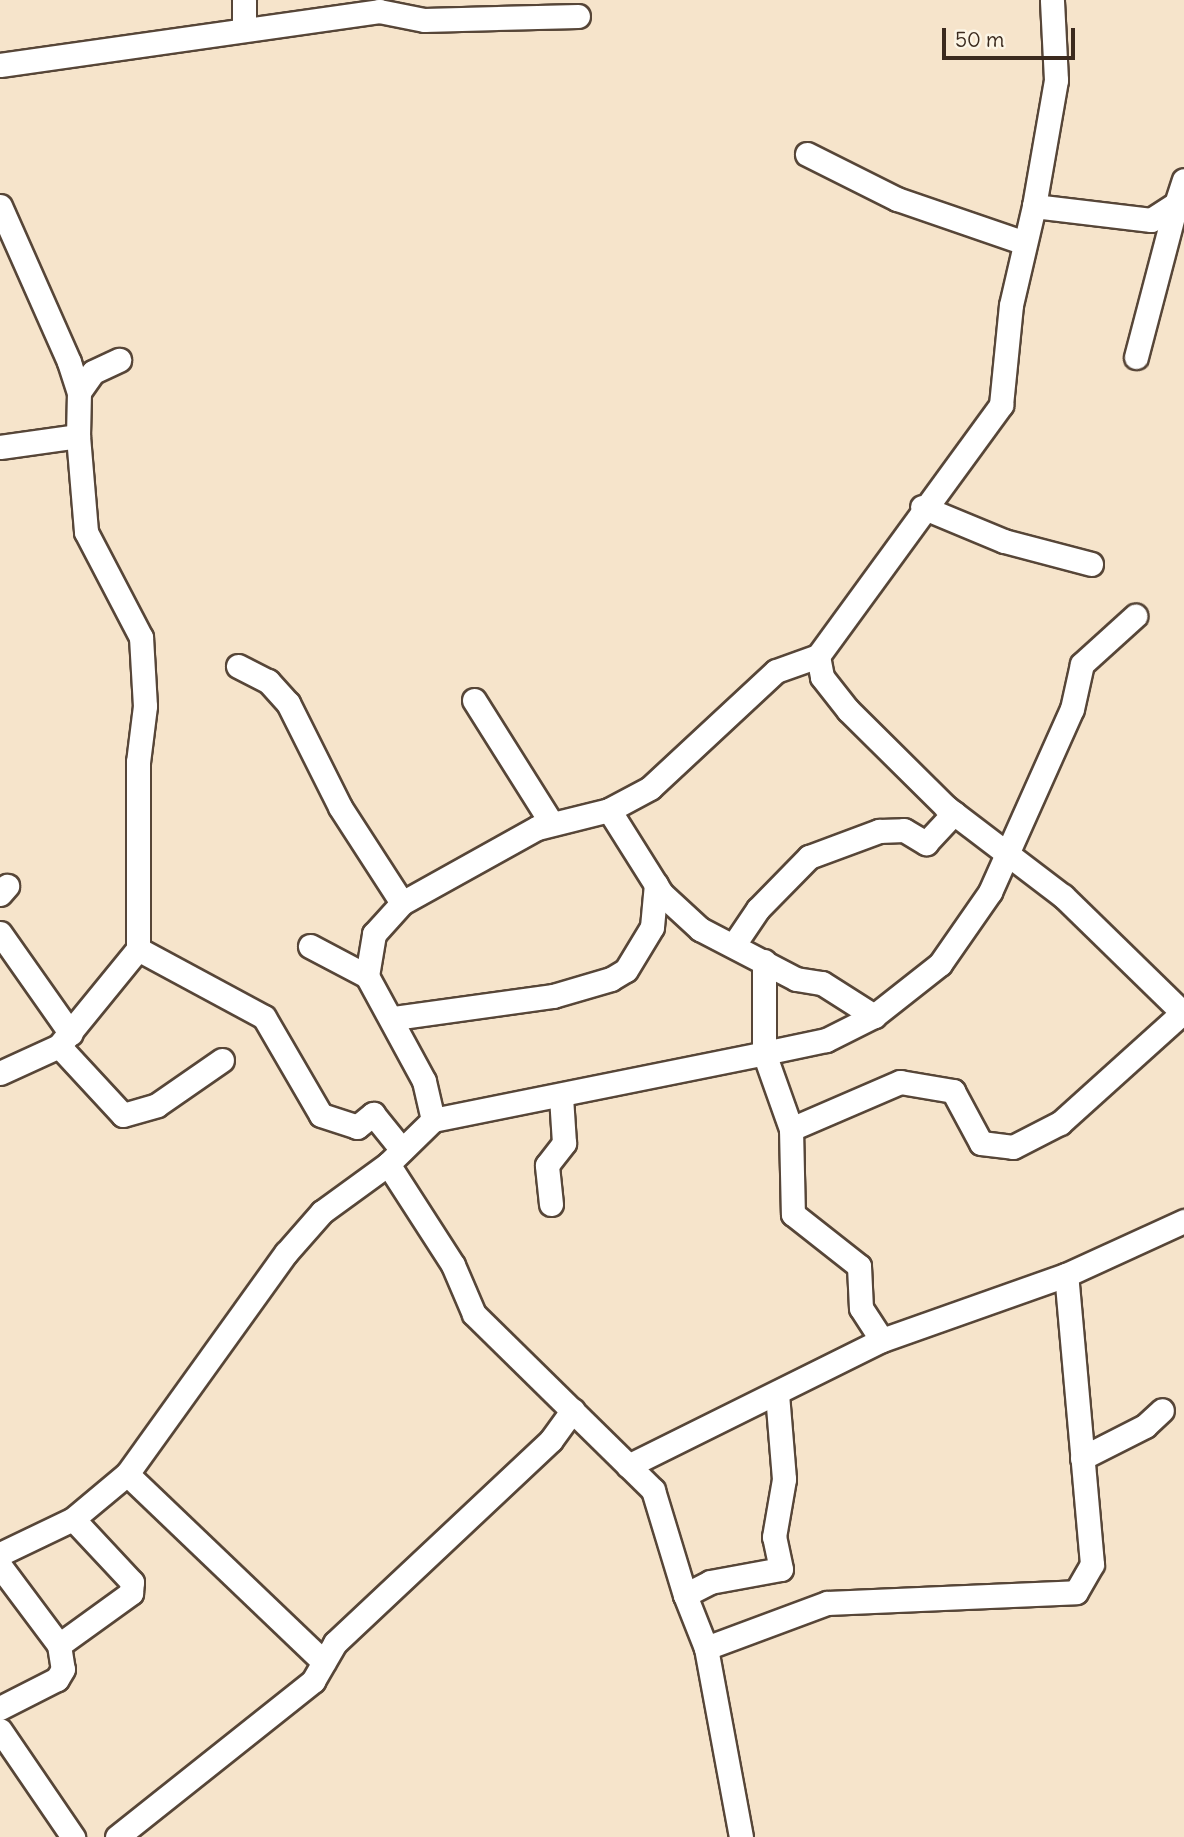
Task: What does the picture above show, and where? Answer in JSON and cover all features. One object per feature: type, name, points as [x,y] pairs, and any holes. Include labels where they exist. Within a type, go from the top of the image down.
[{"type":"street","points":[[244,0],[244,26]]},
{"type":"street","points":[[367,975],[373,934],[402,903],[487,851],[552,824],[609,810],[650,788],[776,671],[818,656],[922,507],[1001,405],[1011,305],[1034,206],[1056,80],[1052,0]]},
{"type":"street","points":[[0,65],[379,6],[437,20],[578,16]]},
{"type":"street","points":[[807,155],[897,198],[1025,243]]},
{"type":"street","points":[[1034,206],[1151,220],[1181,192]]},
{"type":"street","points":[[1136,357],[1181,192]]},
{"type":"street","points":[[0,206],[31,266],[79,392],[78,436],[86,532],[141,637],[145,706],[138,762],[138,949],[79,1014],[65,1040],[0,1073]]},
{"type":"street","points":[[79,392],[93,372],[119,360]]},
{"type":"street","points":[[0,447],[78,436]]},
{"type":"street","points":[[922,507],[1004,541],[1091,564]]},
{"type":"street","points":[[0,1554],[73,1519],[127,1474],[264,1278],[322,1212],[395,1157],[433,1120],[561,1097],[826,1040],[874,1016],[940,964],[990,892],[1005,852],[1072,709],[1082,664],[1135,616]]},
{"type":"street","points":[[792,1129],[900,1082],[953,1091],[981,1143],[1013,1147],[1060,1123],[1182,1014],[1095,925],[954,813],[848,710],[822,677],[818,656]]},
{"type":"street","points":[[238,666],[268,681],[288,703],[340,807],[402,903]]},
{"type":"street","points":[[474,700],[552,824]]},
{"type":"street","points":[[609,810],[656,884],[700,929],[735,943],[796,979],[822,982],[874,1016]]},
{"type":"street","points":[[735,943],[758,909],[809,857],[879,831],[904,830],[926,843],[954,813]]},
{"type":"street","points":[[394,1018],[553,996],[611,979],[626,970],[652,927],[656,884]]},
{"type":"street","points":[[0,933],[65,1040],[123,1115],[157,1105],[222,1060]]},
{"type":"street","points":[[310,946],[367,975],[394,1018],[424,1081],[433,1120]]},
{"type":"street","points":[[138,949],[264,1017],[321,1115],[357,1127],[373,1114],[453,1265],[474,1314],[653,1490],[685,1595],[706,1648],[741,1837]]},
{"type":"street","points":[[764,961],[764,1053],[792,1129],[793,1214],[859,1266],[861,1308],[882,1339]]},
{"type":"street","points":[[551,1204],[547,1165],[564,1143],[561,1097]]},
{"type":"street","points":[[628,1466],[882,1339],[1066,1275],[1184,1221]]},
{"type":"street","points":[[706,1648],[827,1603],[1076,1592],[1092,1564],[1066,1275]]},
{"type":"street","points":[[685,1595],[710,1582],[781,1569],[774,1536],[784,1479],[776,1393]]},
{"type":"street","points":[[117,1837],[275,1716],[313,1681],[324,1662],[439,1540],[551,1440],[573,1410]]},
{"type":"street","points":[[1082,1458],[1136,1432],[1162,1410]]},
{"type":"street","points":[[127,1474],[324,1662]]},
{"type":"street","points":[[60,1645],[131,1593],[132,1582],[73,1519]]},
{"type":"street","points":[[0,1566],[60,1645],[63,1669],[57,1679],[0,1709]]},
{"type":"street","points":[[0,1730],[73,1837]]}]
